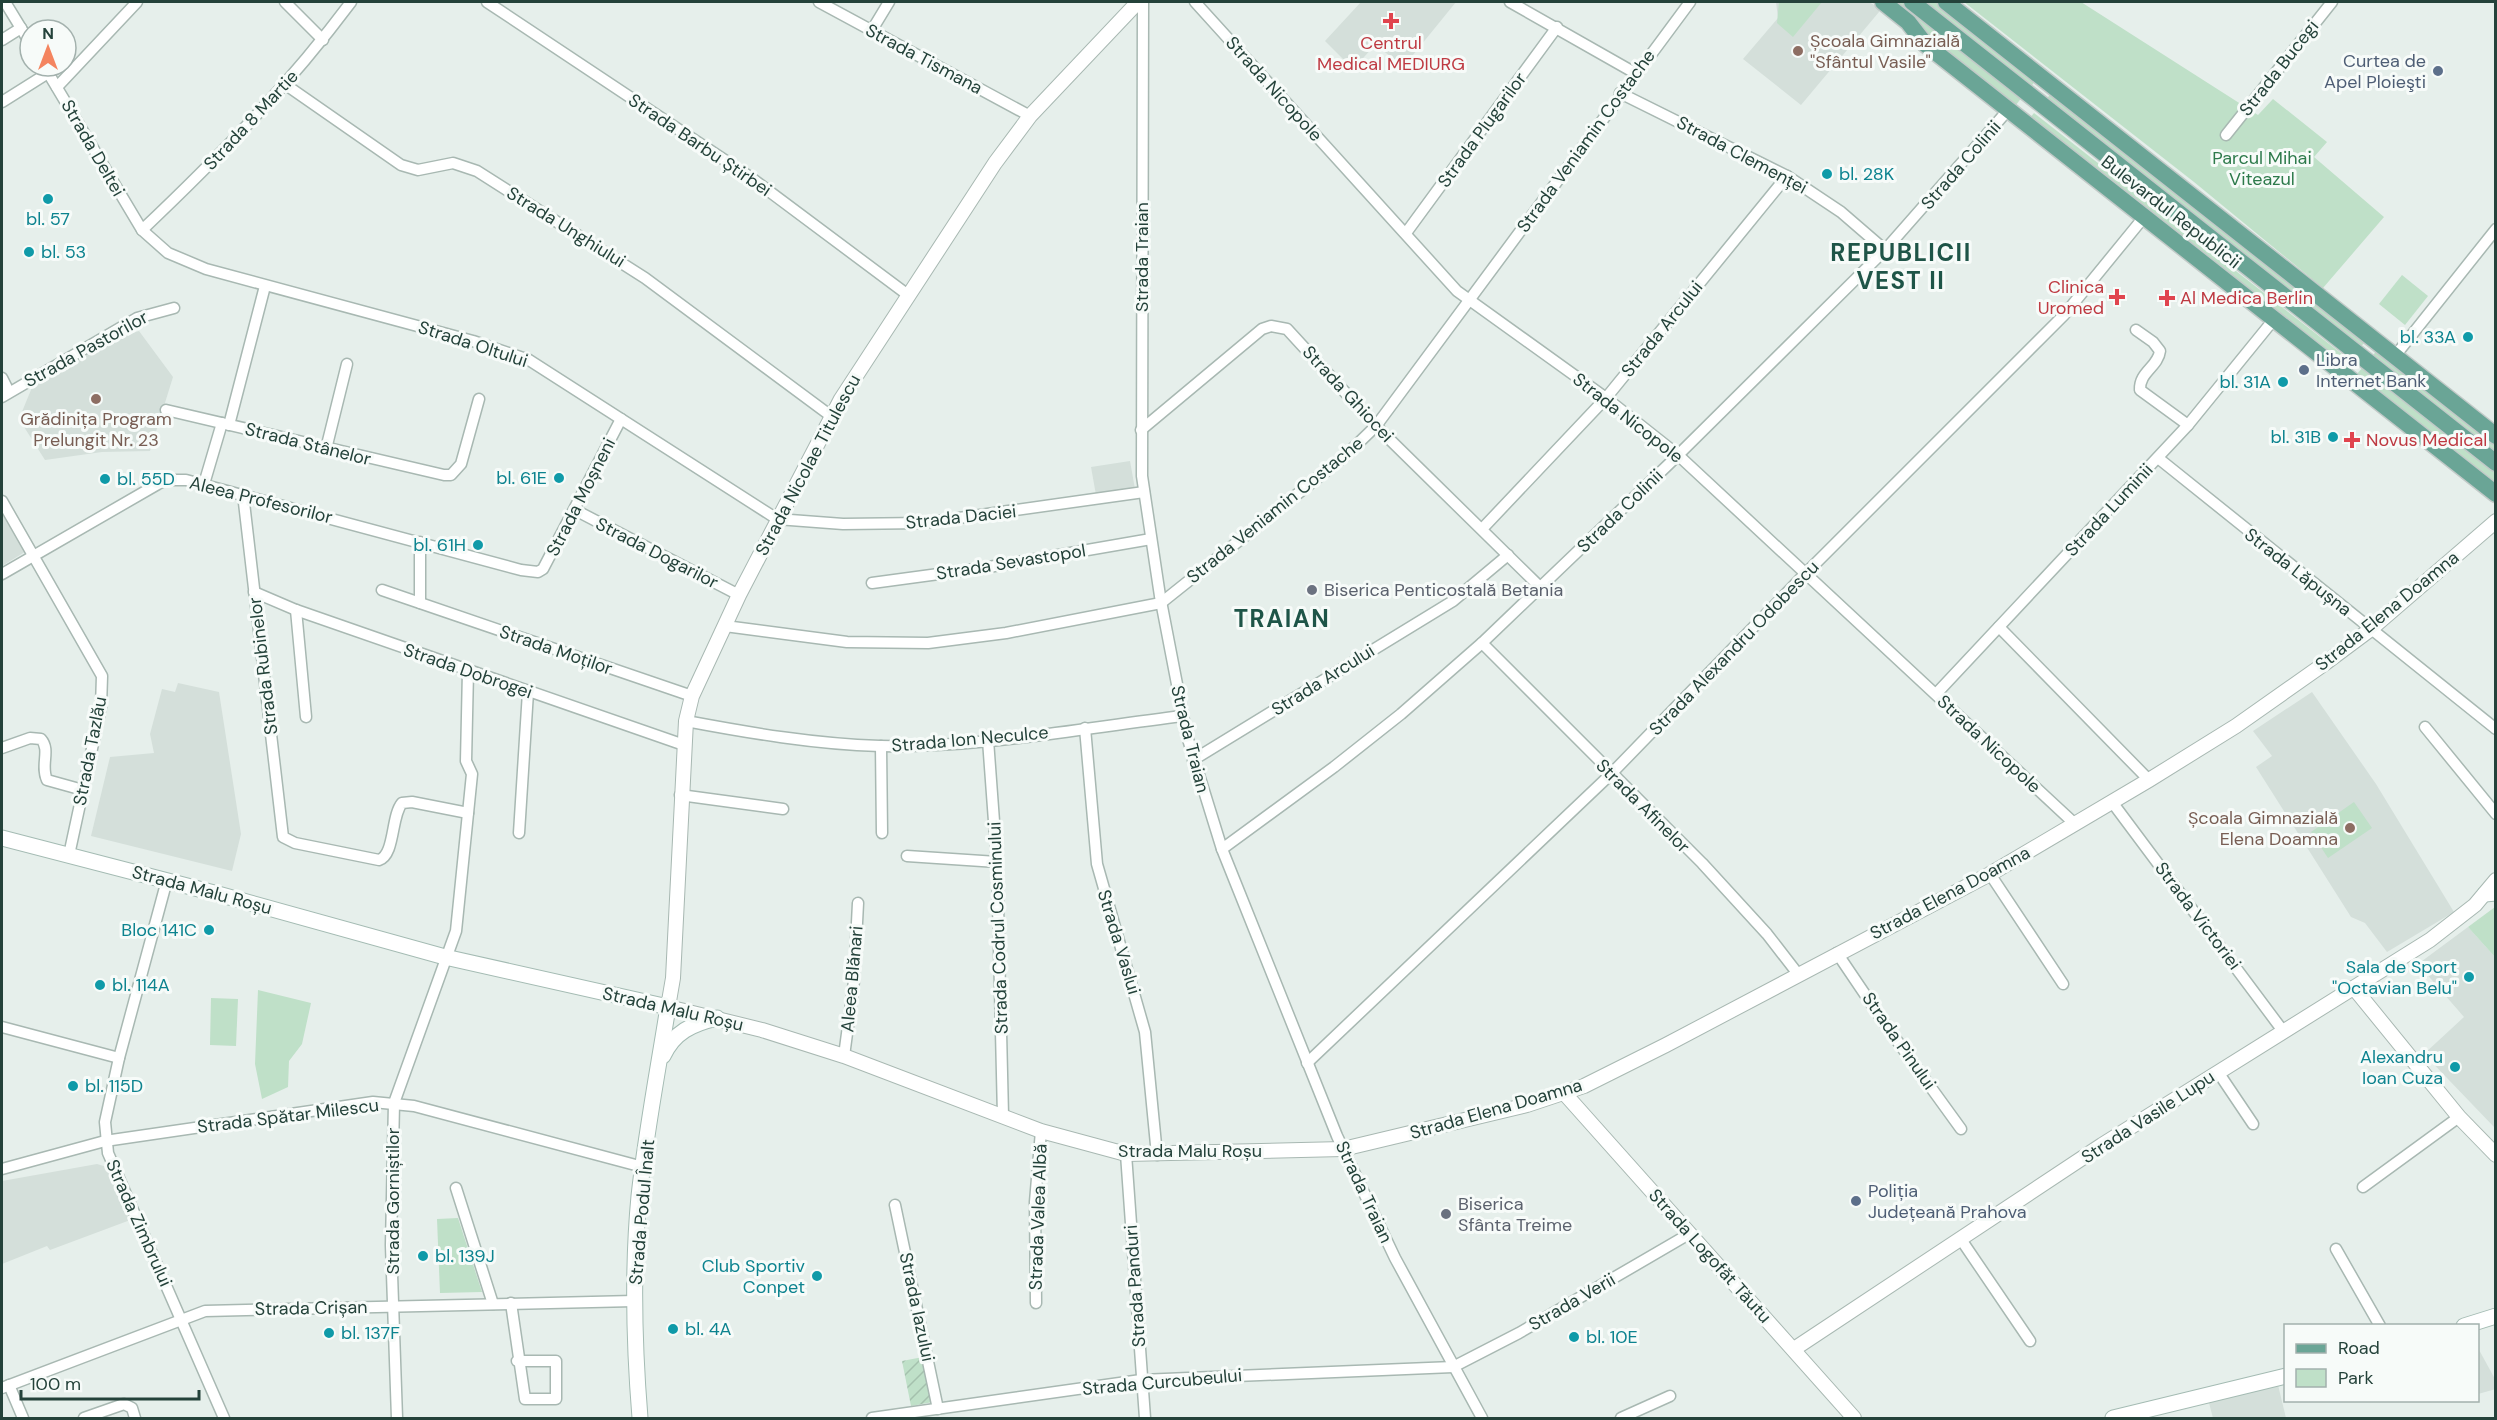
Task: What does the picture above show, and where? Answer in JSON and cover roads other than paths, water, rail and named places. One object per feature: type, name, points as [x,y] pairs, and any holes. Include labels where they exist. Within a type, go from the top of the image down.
[{"type":"main road","name":"Bulevardul Republicii","points":[[1883,2],[1908,22],[1925,44],[2496,494]]},
{"type":"main road","name":"Bulevardul Republicii","points":[[1912,2],[2496,463]]},
{"type":"main road","name":"Bulevardul Republicii","points":[[1946,2],[2496,436]]},
{"type":"main road","name":"Strada Malu Roșu","points":[[2,838],[167,880],[445,957],[668,1007]]},
{"type":"main road","name":"Strada Podul Înalt","points":[[640,1419],[634,1301],[643,1167],[668,1007]]},
{"type":"main road","points":[[658,1067],[668,1047],[685,1028],[717,1018]]},
{"type":"main road","points":[[2470,1324],[2496,1316]]},
{"type":"main road","points":[[2113,1419],[2284,1376]]},
{"type":"street","points":[[57,87],[137,2]]},
{"type":"street","points":[[285,2],[323,40]]},
{"type":"street","name":"Strada 8 Martie","points":[[142,230],[206,170],[285,85],[351,2]]},
{"type":"street","name":"Strada Barbu Știrbei","points":[[487,2],[750,177],[908,295]]},
{"type":"street","name":"Strada Tismana","points":[[819,2],[1030,116]]},
{"type":"street","points":[[872,30],[889,2]]},
{"type":"street","name":"Strada Nicolae Titulescu","points":[[668,1007],[673,978],[680,795],[686,721],[692,696],[739,595],[831,416],[908,295],[1030,116],[1138,2]]},
{"type":"street","name":"Strada Traian","points":[[1143,2],[1142,430],[1144,492],[1161,603],[1193,760],[1222,849],[1343,1149],[1385,1238],[1482,1419]]},
{"type":"street","name":"Strada Nicopole","points":[[1195,2],[1469,301],[1605,398],[1678,455],[1804,575],[2075,824]]},
{"type":"street","points":[[1510,2],[1635,73]]},
{"type":"street","name":"Strada Veniamin Costache","points":[[725,626],[847,642],[907,644],[1006,633],[1161,603],[1346,456],[1376,426],[1620,93],[1690,2]]},
{"type":"street","name":"Strada Bucegi","points":[[2226,135],[2332,2]]},
{"type":"street","points":[[11,5],[18,21]]},
{"type":"street","name":"Strada Plugarilor","points":[[1406,233],[1557,27]]},
{"type":"street","points":[[2,40],[18,30]]},
{"type":"street","points":[[2,102],[34,78]]},
{"type":"street","name":"Strada Deltei","points":[[52,78],[142,230]]},
{"type":"street","name":"Strada Unghiului","points":[[285,85],[401,165],[418,170],[453,163],[477,171],[645,278],[831,416]]},
{"type":"street","name":"Strada Clemenței","points":[[1620,93],[1787,176],[1841,212],[1885,250]]},
{"type":"street","name":"Strada Colinii","points":[[1222,849],[1401,714],[1482,643],[1678,455],[1885,250],[2009,109]]},
{"type":"street","name":"Strada Arcului","points":[[1482,528],[1605,398],[1787,176]]},
{"type":"street","name":"Strada Alexandru Odobescu","points":[[1307,1063],[1611,774],[1804,575],[2064,315],[2144,217]]},
{"type":"street","points":[[2395,356],[2496,229]]},
{"type":"street","name":"Strada Oltului","points":[[142,230],[168,253],[187,263],[510,353],[547,369],[777,519]]},
{"type":"street","points":[[204,484],[226,424],[265,286]]},
{"type":"street","name":"Strada Pastorilor","points":[[5,394],[137,318],[152,312],[174,308]]},
{"type":"street","name":"Strada Luminii","points":[[1936,694],[2158,459],[2275,318]]},
{"type":"street","name":"Strada Ghiocei","points":[[1142,430],[1262,329],[1271,326],[1287,329],[1376,426],[1540,587]]},
{"type":"street","points":[[2136,330],[2153,342],[2160,351],[2159,357],[2141,379],[2140,390],[2188,425]]},
{"type":"street","points":[[326,449],[347,364]]},
{"type":"street","points":[[2,378],[5,394]]},
{"type":"street","name":"Strada Stânelor","points":[[166,410],[412,469],[451,475],[461,464],[479,399]]},
{"type":"street","name":"Strada Moșneni","points":[[538,572],[543,569],[621,419]]},
{"type":"street","name":"Strada Lăpușna","points":[[2158,459],[2496,729]]},
{"type":"street","name":"Aleea Profesorilor","points":[[2,574],[166,480],[186,480],[204,484],[521,570],[538,572]]},
{"type":"street","name":"Strada Daciei","points":[[777,519],[843,524],[923,523],[1144,492]]},
{"type":"street","name":"Strada Rubinelor","points":[[243,494],[283,837],[294,843],[379,860],[387,854],[398,809],[402,802],[468,813]]},
{"type":"street","name":"Strada Tazlău","points":[[2,501],[102,676],[101,707],[69,855]]},
{"type":"street","name":"Strada Dogarilor","points":[[574,510],[739,595]]},
{"type":"street","name":"Strada Elena Doamna","points":[[1343,1149],[1565,1094],[1666,1046],[1990,874],[2236,726],[2371,629],[2496,521]]},
{"type":"street","name":"Strada Sevastopol","points":[[872,583],[983,568],[1151,539]]},
{"type":"street","points":[[420,542],[420,603]]},
{"type":"street","name":"Strada Arcului","points":[[1193,760],[1453,601],[1508,555]]},
{"type":"street","name":"Strada Moților","points":[[382,590],[692,696]]},
{"type":"street","name":"Strada Dobrogei","points":[[254,592],[296,610],[684,745]]},
{"type":"street","points":[[296,610],[306,717]]},
{"type":"street","points":[[1999,627],[2149,780]]},
{"type":"street","name":"Strada Afinelor","points":[[1482,643],[1702,863],[1767,934],[1798,974]]},
{"type":"street","name":"Strada Gorniștilor","points":[[397,1419],[391,1235],[394,1103],[456,930],[472,774],[466,761],[468,671]]},
{"type":"street","points":[[519,833],[528,692]]},
{"type":"street","name":"Strada Ion Neculce","points":[[686,721],[802,740],[881,746],[988,740],[1183,716]]},
{"type":"street","points":[[2425,727],[2496,814]]},
{"type":"street","name":"Strada Vaslui","points":[[1084,728],[1098,871],[1145,1032],[1157,1155]]},
{"type":"street","points":[[2,748],[30,738],[41,739],[46,748],[43,768],[47,780],[83,790]]},
{"type":"street","name":"Strada Codrul Cosminului","points":[[988,740],[997,862],[1003,1116]]},
{"type":"street","points":[[881,746],[882,833]]},
{"type":"street","points":[[680,795],[783,809]]},
{"type":"street","name":"Strada Victoriei","points":[[2112,802],[2283,1031]]},
{"type":"street","points":[[907,856],[997,862]]},
{"type":"street","points":[[1990,874],[2063,984]]},
{"type":"street","name":"Strada Zimbrului","points":[[167,880],[119,1058],[105,1122],[105,1141],[108,1154],[224,1419]]},
{"type":"street","name":"Strada Vasile Lupu","points":[[1794,1349],[1960,1238],[2218,1072],[2446,930],[2490,893],[2496,880]]},
{"type":"street","name":"Aleea Blănari","points":[[844,1056],[854,981],[858,903]]},
{"type":"street","name":"Strada Pinului","points":[[1838,953],[1885,1024],[1961,1129]]},
{"type":"street","points":[[2354,988],[2459,1117],[2496,1155]]},
{"type":"street","name":"Strada Malu Roșu","points":[[668,1007],[717,1018],[844,1056],[1041,1131],[1126,1154],[1343,1149]]},
{"type":"street","points":[[2,1027],[119,1058]]},
{"type":"street","points":[[2218,1072],[2253,1124]]},
{"type":"street","name":"Strada Logofăt Tăutu","points":[[1565,1094],[1854,1419]]},
{"type":"street","name":"Strada Spătar Milescu","points":[[2,1169],[105,1141],[373,1102],[394,1103],[643,1167]]},
{"type":"street","points":[[2363,1188],[2459,1117]]},
{"type":"street","name":"Strada Valea Albă","points":[[1036,1303],[1035,1211],[1041,1131]]},
{"type":"street","name":"Strada Panduri","points":[[1126,1154],[1145,1419]]},
{"type":"street","points":[[456,1188],[494,1304]]},
{"type":"street","name":"Strada Iazului","points":[[895,1205],[938,1409]]},
{"type":"street","name":"Strada Verii","points":[[1453,1367],[1510,1338],[1689,1234]]},
{"type":"street","points":[[1960,1238],[2030,1341]]},
{"type":"street","points":[[2336,1249],[2379,1324]]},
{"type":"street","name":"Strada Crișan","points":[[5,1386],[181,1318],[205,1311],[634,1301]]},
{"type":"street","points":[[511,1303],[517,1361],[525,1399],[556,1399],[556,1361],[517,1361]]},
{"type":"street","name":"Strada Curcubeului","points":[[872,1419],[1141,1380],[1453,1367]]},
{"type":"street","points":[[5,1386],[23,1419]]},
{"type":"street","points":[[1621,1419],[1670,1396]]},
{"type":"street","points":[[84,1419],[101,1416],[129,1404],[135,1419]]},
{"type":"place","name":"Centrul Medical MEDIURG","points":[[1391,21]]},
{"type":"place","name":"Școala Gimnazială \"Sfântul Vasile\"","points":[[1798,51]]},
{"type":"place","name":"Curtea de Apel Ploieşti","points":[[2438,71]]},
{"type":"place","name":"bl. 28K","points":[[1827,174]]},
{"type":"place","name":"bl. 57","points":[[48,199]]},
{"type":"place","name":"bl. 53","points":[[29,252]]},
{"type":"place","name":"Clinica Uromed","points":[[2117,297]]},
{"type":"place","name":"Al Medica Berlin","points":[[2167,298]]},
{"type":"place","name":"bl. 33A","points":[[2468,337]]},
{"type":"place","name":"Libra Internet Bank","points":[[2304,370]]},
{"type":"place","name":"bl. 31A","points":[[2283,382]]},
{"type":"place","name":"Grădinița Program Prelungit Nr. 23","points":[[96,399]]},
{"type":"place","name":"bl. 31B","points":[[2333,437]]},
{"type":"place","name":"Novus Medical","points":[[2352,440]]},
{"type":"place","name":"bl. 61E","points":[[559,478]]},
{"type":"place","name":"bl. 55D","points":[[105,479]]},
{"type":"place","name":"bl. 61H","points":[[478,545]]},
{"type":"place","name":"Biserica Penticostală Betania","points":[[1312,590]]},
{"type":"place","name":"Școala Gimnazială Elena Doamna","points":[[2350,828]]},
{"type":"place","name":"Bloc 141C","points":[[209,930]]},
{"type":"place","name":"Sala de Sport \"Octavian Belu\"","points":[[2469,977]]},
{"type":"place","name":"bl. 114A","points":[[100,985]]},
{"type":"place","name":"Alexandru Ioan Cuza","points":[[2455,1067]]},
{"type":"place","name":"bl. 115D","points":[[73,1086]]},
{"type":"place","name":"Poliția Județeană Prahova","points":[[1856,1201]]},
{"type":"place","name":"Biserica Sfânta Treime","points":[[1446,1214]]},
{"type":"place","name":"bl. 139J","points":[[423,1256]]},
{"type":"place","name":"Club Sportiv Conpet","points":[[817,1276]]},
{"type":"place","name":"bl. 4A","points":[[673,1329]]},
{"type":"place","name":"bl. 137F","points":[[329,1333]]},
{"type":"place","name":"bl. 10E","points":[[1574,1337]]},
{"type":"district","name":"REPUBLICII VEST II","points":[[1901,266]]},
{"type":"district","name":"TRAIAN","points":[[1282,618]]},
{"type":"park label","name":"Parcul Mihai Viteazul","points":[[2262,168]]}]
